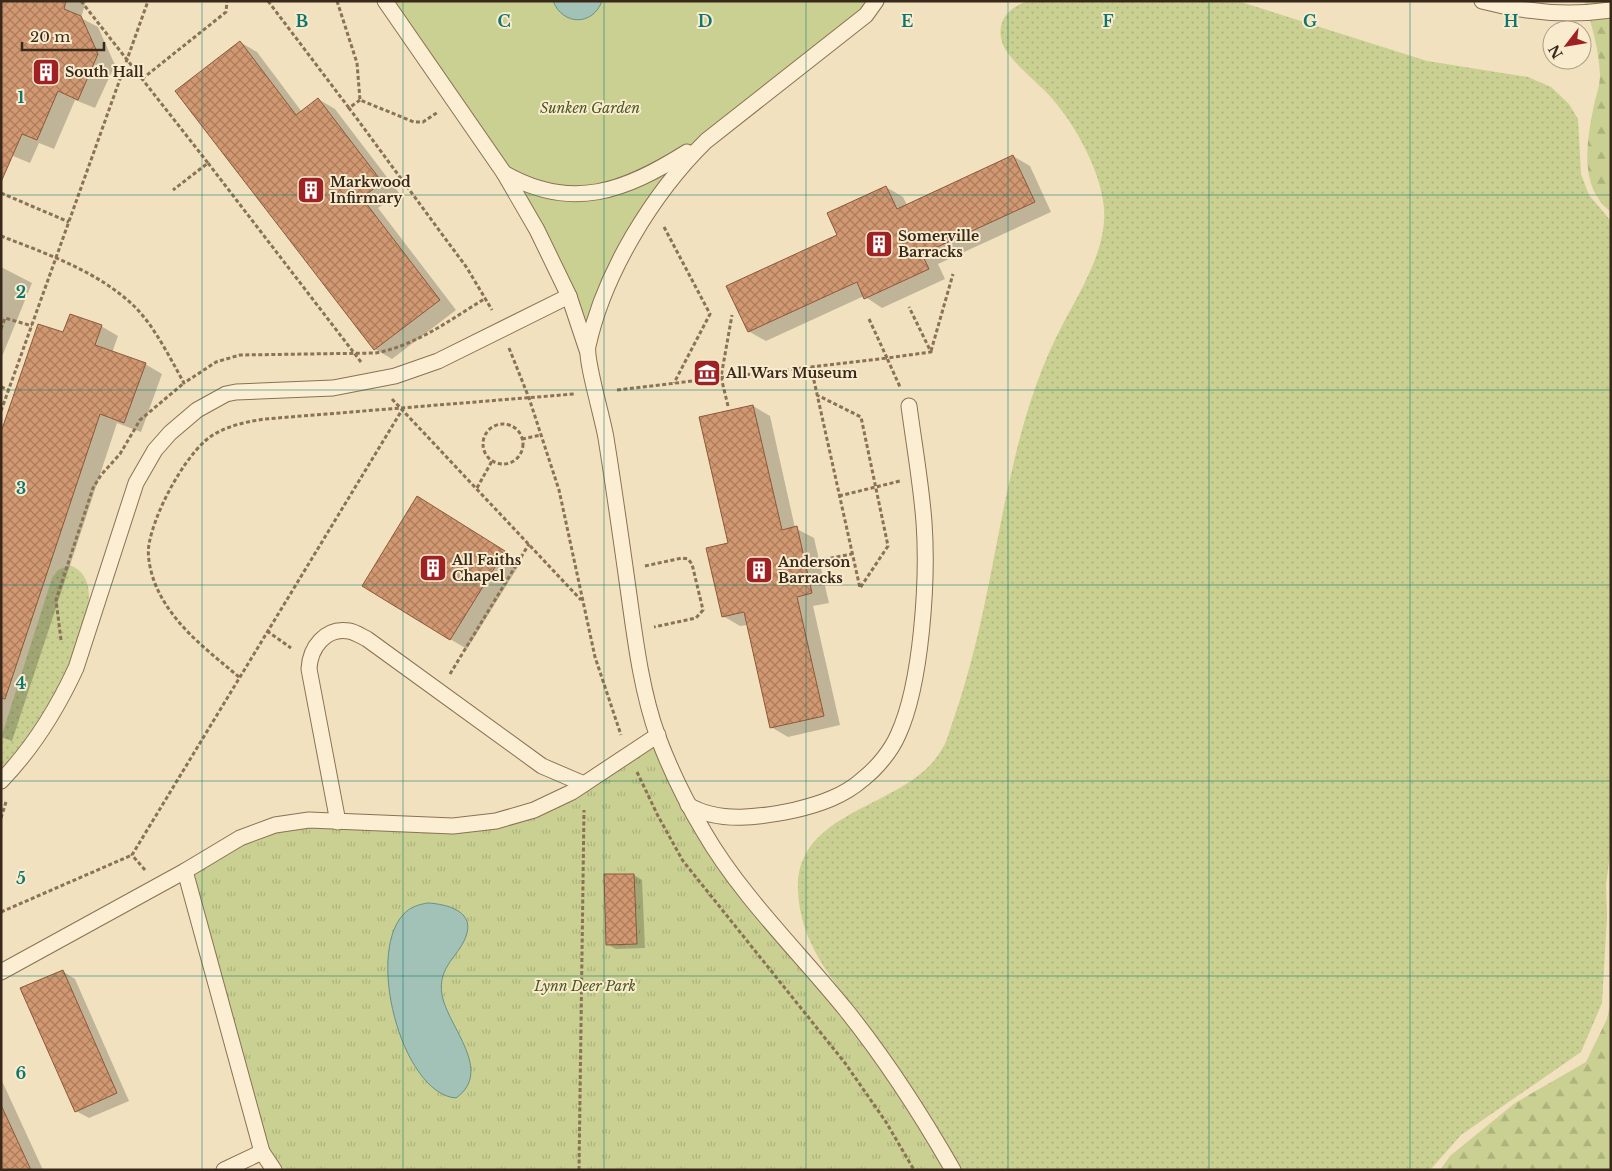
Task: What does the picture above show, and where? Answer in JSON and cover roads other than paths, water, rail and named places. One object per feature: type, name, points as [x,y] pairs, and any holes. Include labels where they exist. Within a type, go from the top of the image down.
[{"type":"lane","points":[[385,1],[504,173],[537,230],[569,296],[587,350],[597,392],[616,498],[634,632],[644,685],[658,735],[688,805],[729,869],[873,1045],[899,1081],[953,1170]]},
{"type":"lane","points":[[866,15],[876,1]]},
{"type":"lane","points":[[587,350],[599,311],[622,255],[652,205],[684,163],[706,141],[866,15],[887,1]]},
{"type":"lane","points":[[1482,1],[1500,6],[1555,12],[1611,10]]},
{"type":"lane","points":[[504,173],[535,189],[566,194],[583,194],[633,182],[660,169],[706,141]]},
{"type":"lane","points":[[1,781],[34,741],[68,685],[76,668],[136,482],[155,450],[178,425],[197,410],[226,394],[333,388],[395,376],[438,360],[569,296]]},
{"type":"lane","points":[[688,805],[699,811],[725,817],[763,815],[816,805],[839,796],[863,780],[883,759],[898,736],[910,700],[922,618],[924,571],[924,522],[909,406]]},
{"type":"lane","points":[[338,822],[309,669],[309,660],[314,648],[323,638],[336,631],[350,631],[367,639],[542,766],[584,784]]},
{"type":"lane","points":[[1,972],[185,871],[240,838],[275,825],[309,820],[453,826],[496,821],[534,810],[584,784],[658,735]]},
{"type":"lane","points":[[185,871],[262,1152],[274,1170]]},
{"type":"lane","points":[[224,1170],[262,1152]]},
{"type":"water","points":[[553,1],[602,1],[592,15],[578,20],[564,15]]},
{"type":"water","points":[[428,903],[456,910],[466,919],[468,925],[464,941],[446,968],[441,985],[446,1008],[466,1048],[470,1062],[471,1075],[467,1087],[456,1098],[436,1090],[419,1072],[405,1047],[394,1017],[389,985],[388,955],[394,929],[407,911]]},
{"type":"place","name":"South Hall","points":[[46,72]]},
{"type":"place","name":"Markwood Infirmary","points":[[311,190]]},
{"type":"place","name":"Somerville Barracks","points":[[879,244]]},
{"type":"place","name":"All Wars Museum","points":[[707,373]]},
{"type":"place","name":"All Faiths Chapel","points":[[433,568]]},
{"type":"place","name":"Anderson Barracks","points":[[759,570]]},
{"type":"park label","name":"Sunken Garden","points":[[590,108]]},
{"type":"park label","name":"Lynn Deer Park","points":[[585,986]]}]
